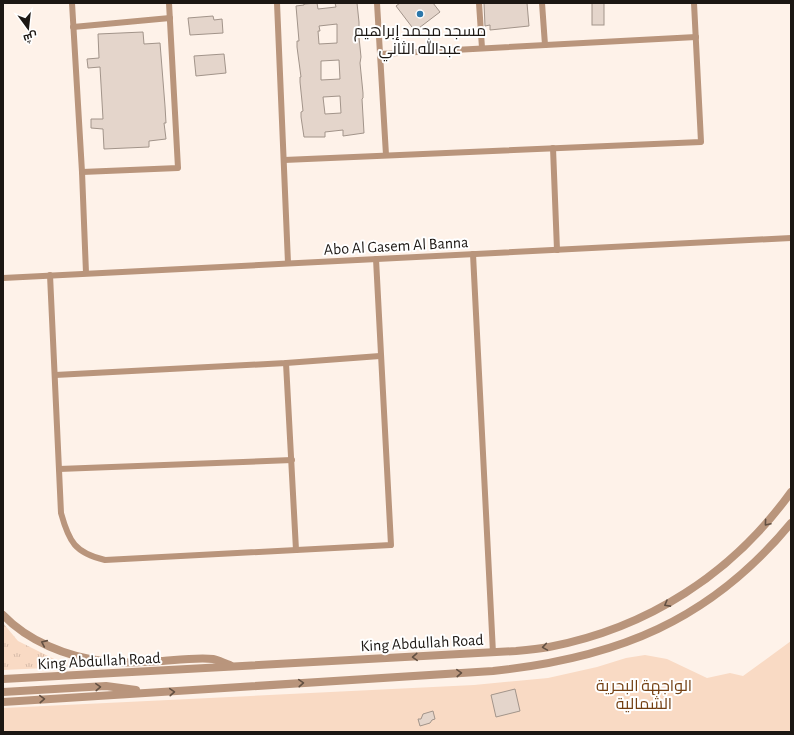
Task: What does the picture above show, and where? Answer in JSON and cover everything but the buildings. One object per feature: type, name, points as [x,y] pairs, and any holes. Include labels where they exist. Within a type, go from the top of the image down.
[{"type":"street","points":[[72,3],[82,172],[86,274]]},
{"type":"street","points":[[82,172],[178,168],[169,3]]},
{"type":"street","points":[[277,3],[288,263]]},
{"type":"street","points":[[377,3],[386,155]]},
{"type":"street","points":[[479,3],[482,48]]},
{"type":"street","points":[[542,3],[545,45]]},
{"type":"street","points":[[284,160],[701,142],[694,3]]},
{"type":"street","points":[[73,27],[170,18]]},
{"type":"street","points":[[380,54],[696,37]]},
{"type":"street","points":[[553,148],[557,250]]},
{"type":"street","name":"Abo Al Gasem Al Banna","points":[[3,278],[791,238]]},
{"type":"street","points":[[473,254],[493,653]]},
{"type":"street","points":[[50,275],[61,513],[66,531],[76,547],[90,556],[105,560],[391,545],[376,259]]},
{"type":"street","points":[[55,375],[286,363],[380,356]]},
{"type":"street","points":[[286,363],[296,550]]},
{"type":"street","points":[[59,469],[292,460]]},
{"type":"street","name":"King Abdullah Road","points":[[3,679],[493,653],[548,647],[579,640],[621,626],[657,610],[692,590],[743,548],[762,529],[791,492]]},
{"type":"street","name":"King Abdullah Road","points":[[3,702],[493,671],[540,665],[580,657],[633,640],[668,625],[702,605],[733,582],[757,561],[791,523]]},
{"type":"street","points":[[3,615],[17,628],[37,640],[71,655],[88,659],[104,662],[138,662],[212,659],[232,666]]},
{"type":"street","points":[[3,692],[106,686],[155,693]]},
{"type":"green space","points":[[3,623],[18,641],[70,667],[3,670]]},
{"type":"green space","name":"الواجهة البحرية الشمالية","points":[[791,641],[791,732],[3,732],[3,708],[474,685],[548,678],[597,667],[626,658],[645,655],[667,659],[707,678],[730,673],[743,676]]},
{"type":"place","name":"مسجد محمد إبراهيم عبدالله الثاني","points":[[420,14]]}]
